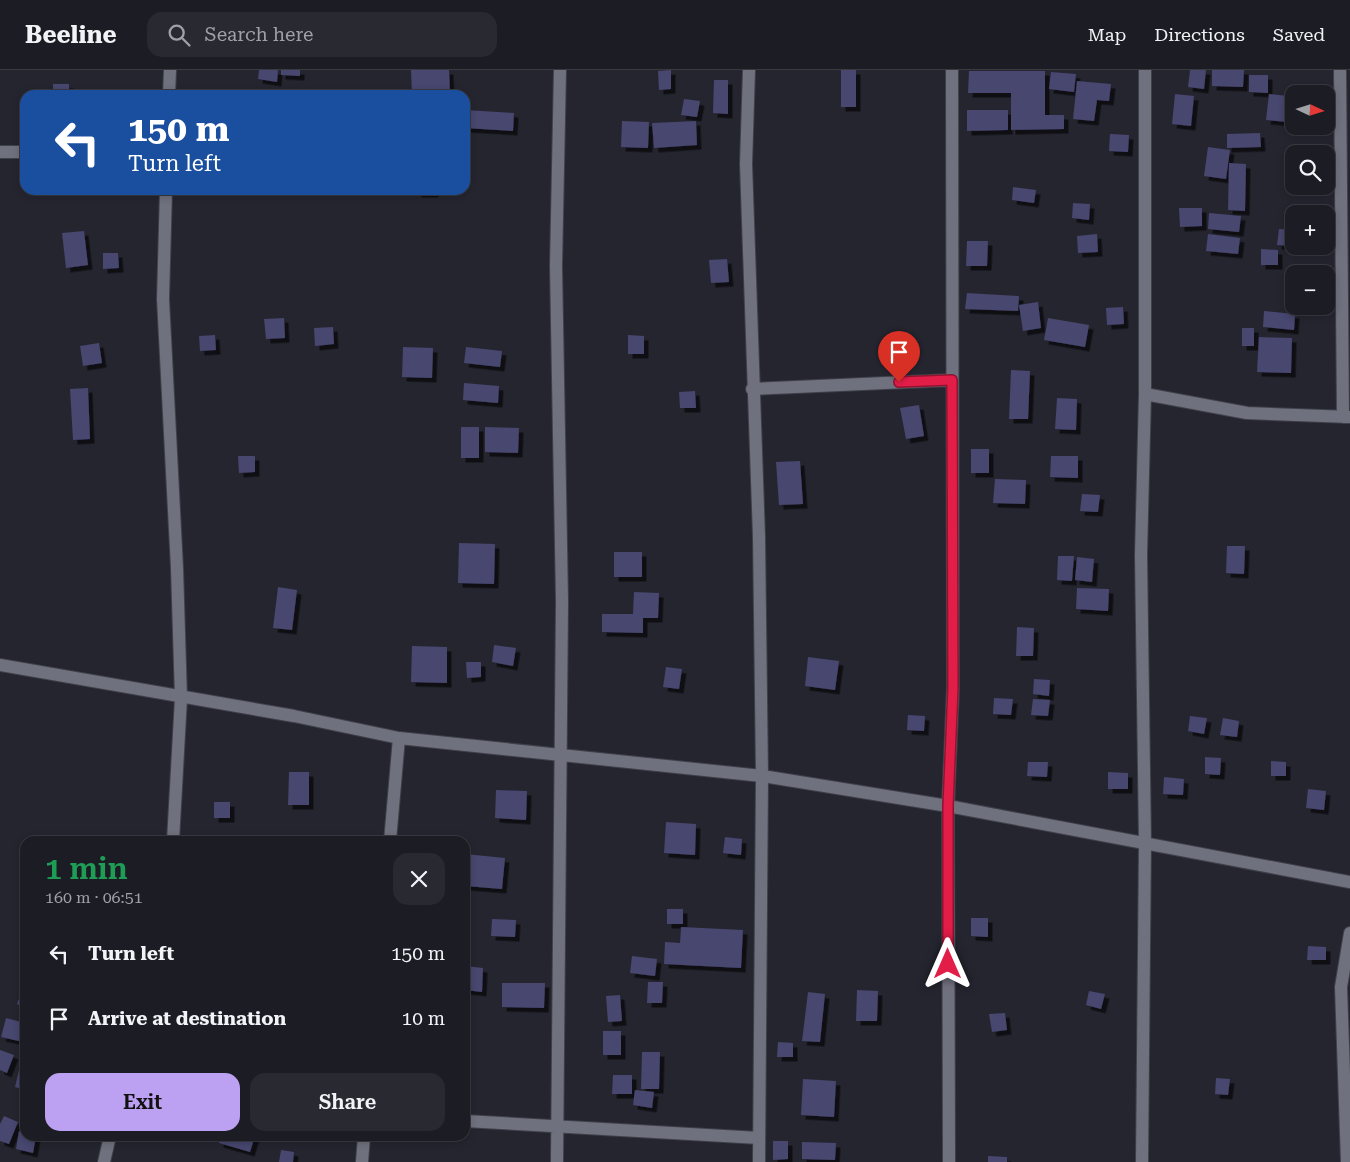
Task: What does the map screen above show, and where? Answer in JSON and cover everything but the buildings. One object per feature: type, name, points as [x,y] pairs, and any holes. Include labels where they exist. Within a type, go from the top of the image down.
[{"type":"street","points":[[169,90],[170,70]]},
{"type":"street","points":[[557,1162],[559,756],[562,591],[556,266],[560,70]]},
{"type":"street","points":[[749,70],[746,164],[752,389],[759,537],[762,776],[759,1162]]},
{"type":"street","points":[[949,1162],[948,806],[953,688],[952,70]]},
{"type":"street","points":[[1142,1162],[1145,842],[1142,555],[1145,394],[1145,70]]},
{"type":"street","points":[[1145,394],[1246,413],[1346,417],[1340,70]]},
{"type":"street","points":[[0,152],[20,152]]},
{"type":"street","points":[[166,195],[163,299],[177,568],[181,698],[173,836]]},
{"type":"street","points":[[752,389],[952,380]]},
{"type":"street","points":[[0,665],[181,698],[294,716],[399,738],[762,776],[948,806],[1350,882]]},
{"type":"street","points":[[390,836],[399,738]]},
{"type":"street","points":[[1347,1162],[1341,987],[1350,933]]},
{"type":"street","points":[[470,1120],[759,1138]]},
{"type":"street","points":[[104,1162],[109,1141]]},
{"type":"street","points":[[362,1162],[364,1141]]},
{"type":"route","points":[[899,382],[952,380],[953,688],[948,806],[948,964]]}]
